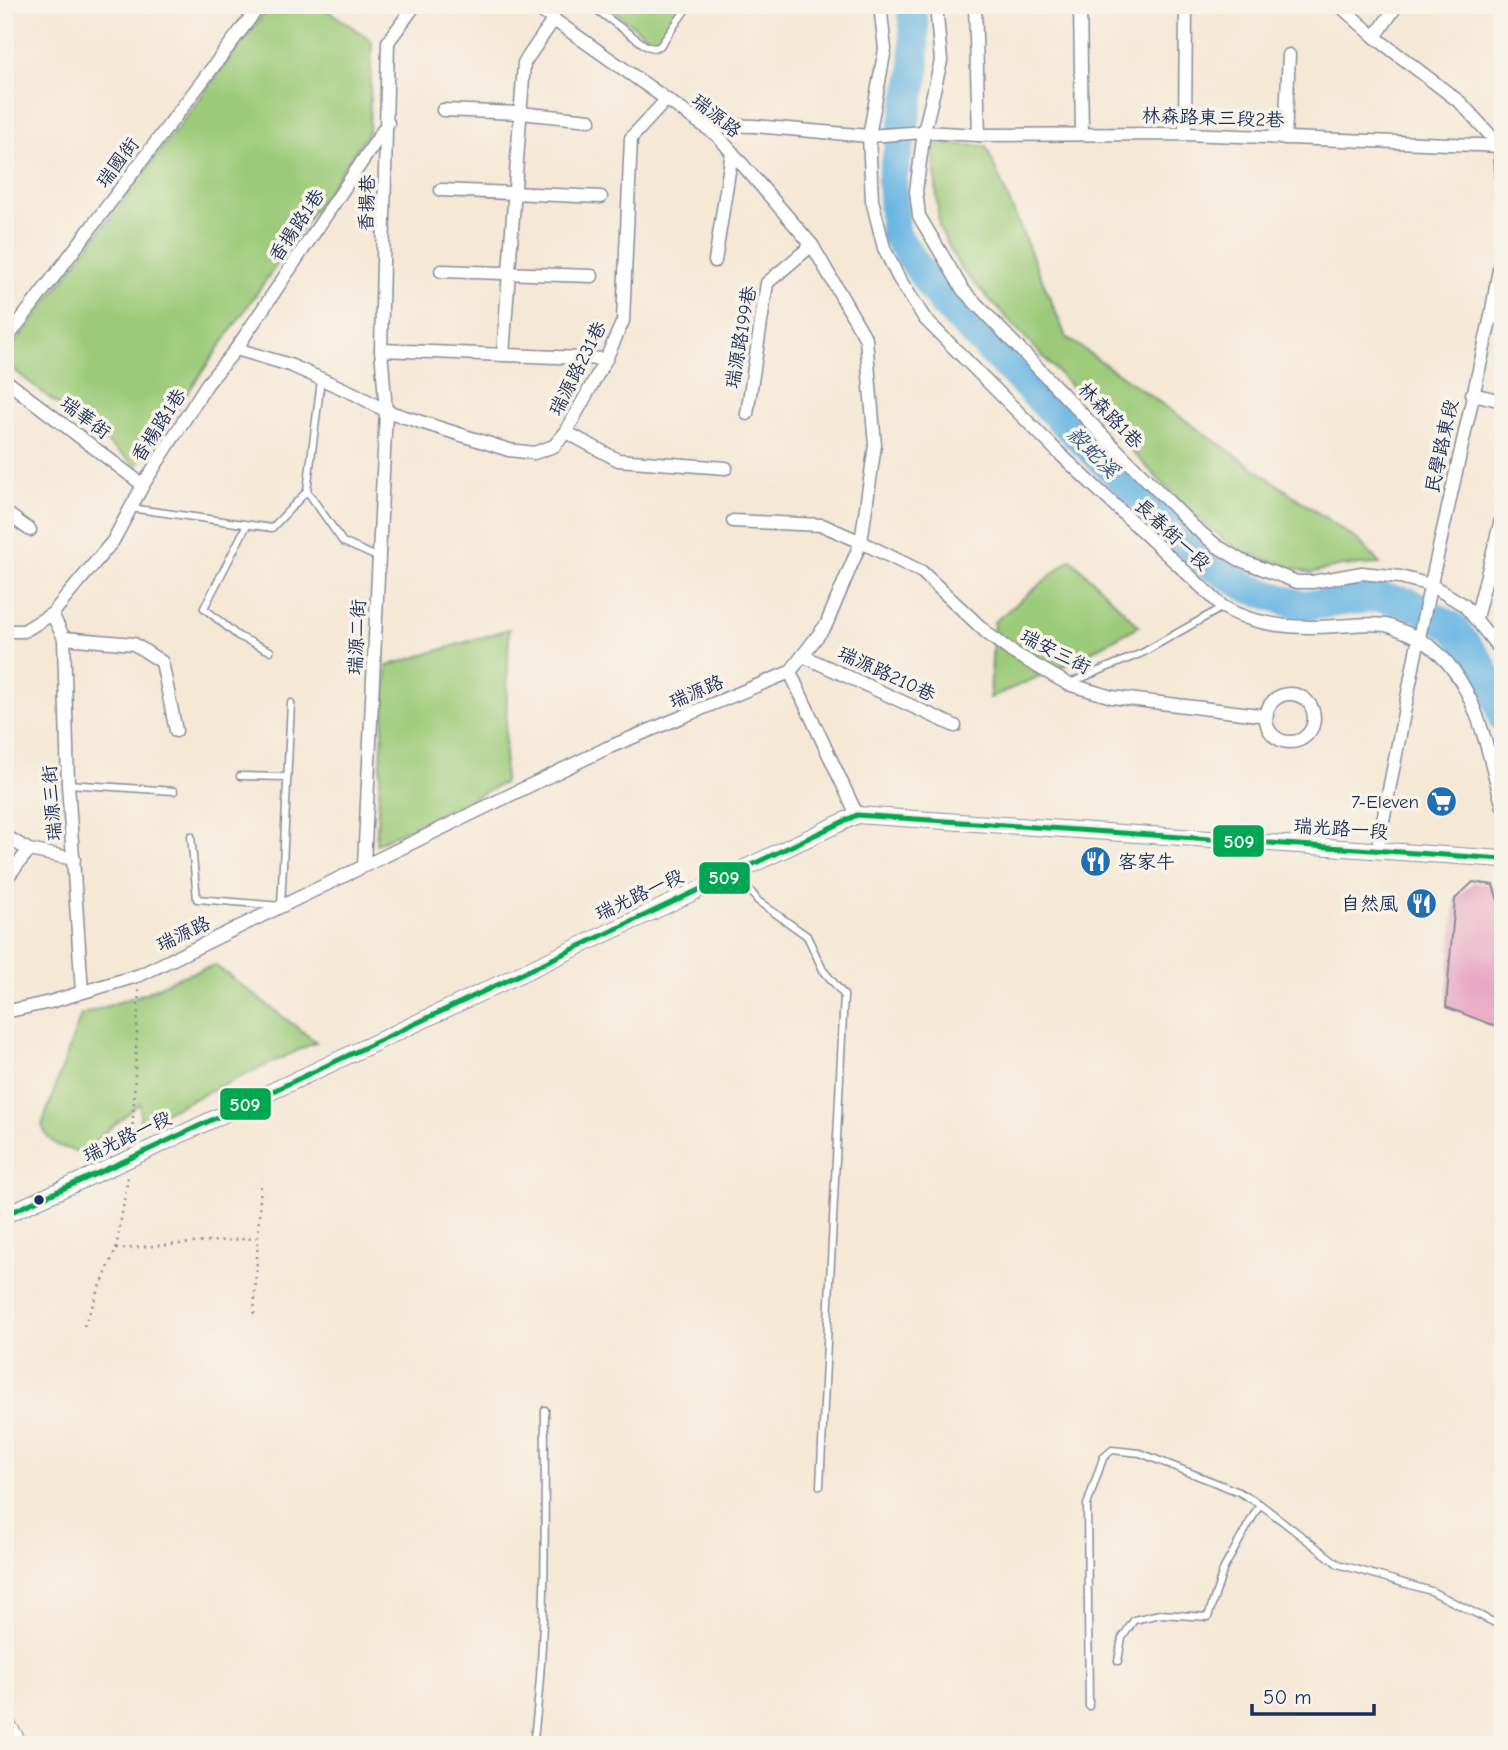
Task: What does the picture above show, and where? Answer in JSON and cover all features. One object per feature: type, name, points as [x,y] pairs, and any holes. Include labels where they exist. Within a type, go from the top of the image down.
[{"type":"street","name":"瑞國街","points":[[5,341],[260,5]]},
{"type":"street","name":"香揚巷","points":[[386,411],[381,350],[388,42],[415,5]]},
{"type":"street","points":[[533,5],[666,100]]},
{"type":"street","points":[[869,136],[885,49],[880,5]]},
{"type":"street","name":"林森路1巷","points":[[936,5],[941,61],[924,132],[916,191],[919,216],[962,290],[1193,526],[1217,546],[1240,560],[1297,582],[1362,573],[1400,577],[1431,585],[1464,605],[1503,653]]},
{"type":"street","points":[[975,5],[979,135]]},
{"type":"street","points":[[1080,5],[1082,134]]},
{"type":"street","points":[[1185,134],[1186,5]]},
{"type":"street","points":[[1339,5],[1375,37],[1461,103],[1501,146],[1503,198]]},
{"type":"street","points":[[1375,37],[1398,5]]},
{"type":"street","points":[[503,355],[524,63],[554,19]]},
{"type":"street","points":[[1285,138],[1289,55]]},
{"type":"street","name":"瑞源路","points":[[5,1012],[140,975],[607,748],[790,672],[826,625],[861,542],[875,445],[866,339],[812,245],[717,135],[666,100]]},
{"type":"street","name":"瑞源路231巷","points":[[386,411],[509,450],[534,453],[554,446],[566,432],[606,359],[622,321],[631,138],[666,100]]},
{"type":"street","points":[[443,110],[520,113],[590,120]]},
{"type":"street","name":"香揚路1巷","points":[[236,349],[387,123]]},
{"type":"street","name":"林森路東三段2巷","points":[[716,125],[869,136],[924,132],[979,135],[1185,134],[1501,146]]},
{"type":"street","name":"長春街一段","points":[[869,136],[872,200],[884,248],[898,277],[925,319],[1059,453],[1223,607],[1255,621],[1323,627],[1387,625],[1419,637],[1453,669],[1466,690],[1477,716],[1503,807]]},
{"type":"street","points":[[715,261],[732,152]]},
{"type":"street","points":[[441,191],[601,197]]},
{"type":"street","name":"瑞源路199巷","points":[[747,414],[767,282],[812,245]]},
{"type":"street","name":"民學路東段","points":[[1377,851],[1419,637],[1472,394],[1497,317],[1503,245]]},
{"type":"street","points":[[441,271],[592,276]]},
{"type":"street","points":[[236,349],[290,365],[386,411]]},
{"type":"street","name":"香楊路1巷","points":[[5,631],[23,631],[52,614],[113,541],[143,485],[207,384],[236,349]]},
{"type":"street","points":[[381,350],[606,359]]},
{"type":"street","name":"瑞華街","points":[[5,380],[143,485]]},
{"type":"street","points":[[1472,394],[1503,401]]},
{"type":"street","name":"瑞源二街","points":[[364,865],[386,411]]},
{"type":"street","points":[[566,432],[618,460],[726,468]]},
{"type":"street","points":[[5,512],[30,530]]},
{"type":"street","points":[[1476,618],[1503,512]]},
{"type":"street","name":"瑞安三街","points":[[733,521],[821,525],[861,542],[922,572],[988,634],[1012,652],[1068,684],[1139,702],[1267,716]]},
{"type":"street","name":"瑞源三街","points":[[52,614],[64,638],[68,784],[82,992]]},
{"type":"street","points":[[64,638],[134,644],[162,662],[176,731]]},
{"type":"street","name":"瑞源路210巷","points":[[803,656],[956,726]]},
{"type":"street","points":[[790,672],[857,815]]},
{"type":"street","name":"瑞光路一段","points":[[5,1214],[131,1158],[857,815],[1503,859]]},
{"type":"street","points":[[5,836],[29,850],[74,859]]},
{"type":"street","points":[[5,880],[29,850]]},
{"type":"street","points":[[5,1721],[20,1745]]},
{"type":"lane","points":[[590,5],[646,46],[654,48],[660,46],[689,5]]},
{"type":"lane","points":[[130,508],[272,528],[307,491],[321,379]]},
{"type":"lane","points":[[307,491],[343,542],[379,558]]},
{"type":"lane","points":[[247,525],[204,608],[238,636],[271,652]]},
{"type":"lane","points":[[1068,684],[1142,653],[1223,607]]},
{"type":"lane","points":[[191,836],[197,899],[281,906],[291,703]]},
{"type":"lane","points":[[240,776],[286,778]]},
{"type":"lane","points":[[68,784],[174,791]]},
{"type":"lane","points":[[735,872],[758,901],[807,936],[823,970],[844,995],[820,1486]]},
{"type":"lane","points":[[533,1745],[538,1707],[544,1549],[545,1410]]},
{"type":"lane","points":[[1089,1706],[1087,1505],[1103,1458],[1112,1450],[1140,1453],[1239,1492],[1260,1504],[1338,1564],[1431,1591],[1503,1627]]},
{"type":"lane","points":[[1118,1661],[1122,1638],[1134,1620],[1160,1614],[1209,1618],[1224,1569],[1260,1504]]},
{"type":"path","points":[[254,1314],[261,1181]]},
{"type":"path","points":[[116,1248],[257,1238]]},
{"type":"green space","points":[[270,5],[320,5],[372,41],[369,131],[137,466],[5,363],[5,357]]},
{"type":"green space","points":[[606,5],[685,5],[656,43]]},
{"type":"green space","points":[[933,143],[986,146],[1066,337],[1360,542],[1380,564],[1342,566],[1310,573],[1257,557],[1229,544],[1178,500],[960,268],[939,227]]},
{"type":"green space","points":[[1071,559],[1139,626],[1072,662],[990,698],[994,622]]},
{"type":"green space","points":[[509,629],[504,783],[376,844],[387,666]]},
{"type":"green space","points":[[215,965],[316,1042],[140,1124],[140,1103],[82,1152],[52,1142],[42,1125],[81,1015],[146,993],[174,979]]},
{"type":"building","points":[[1473,882],[1493,885],[1503,916],[1503,1029],[1446,1007],[1455,899]]},
{"type":"waterway","name":"殺蛇溪","points":[[911,5],[915,72],[892,180],[895,234],[942,302],[1206,563],[1249,588],[1302,606],[1376,597],[1410,603],[1453,627],[1479,661],[1495,691],[1503,718]]},
{"type":"transit line","name":"509","points":[[5,1215],[857,815],[1503,859]]},
{"type":"place","name":"7-Eleven","points":[[1442,801]]},
{"type":"place","name":"客家牛","points":[[1095,861]]},
{"type":"place","name":"自然風","points":[[1421,903]]}]
